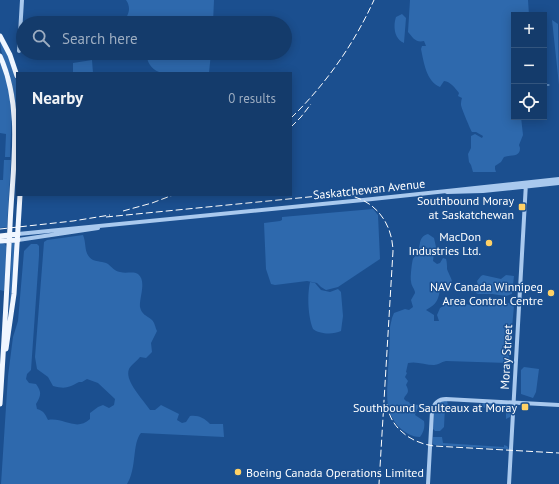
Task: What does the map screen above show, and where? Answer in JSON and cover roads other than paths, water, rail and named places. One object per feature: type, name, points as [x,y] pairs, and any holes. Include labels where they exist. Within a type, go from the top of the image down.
[{"type":"main road","points":[[0,36],[10,55],[16,73]]},
{"type":"main road","points":[[0,56],[9,81],[14,112],[14,159],[0,404]]},
{"type":"main road","points":[[2,374],[14,294],[20,196]]},
{"type":"main road","name":"Saskatchewan Avenue","points":[[0,236],[18,237]]},
{"type":"main road","name":"Saskatchewan Avenue","points":[[0,241],[10,237]]},
{"type":"street","points":[[21,16],[22,0]]},
{"type":"street","name":"Saskatchewan Avenue","points":[[18,237],[98,226],[442,192],[483,191],[559,179]]},
{"type":"street","name":"Saskatchewan Avenue","points":[[526,185],[559,184]]},
{"type":"street","name":"Moray Street","points":[[509,484],[526,185]]},
{"type":"street","points":[[428,484],[432,411],[437,401],[446,399],[559,405]]},
{"type":"railway","points":[[292,117],[316,91],[338,63],[358,32],[374,0]]},
{"type":"railway","points":[[292,126],[311,104]]},
{"type":"railway","points":[[106,217],[339,194],[361,199],[378,211],[389,229],[393,251],[379,484]]},
{"type":"railway","points":[[123,211],[170,196]]},
{"type":"railway","points":[[0,229],[73,221],[110,215]]},
{"type":"railway","points":[[387,404],[392,420],[397,427],[417,442],[434,446],[559,453]]},
{"type":"place","name":"Southbound Moray at Saskatchewan","points":[[522,207]]},
{"type":"place","name":"MacDon Industries Ltd.","points":[[489,243]]},
{"type":"place","name":"NAV Canada Winnipeg Area Control Centre","points":[[551,293]]},
{"type":"place","name":"Southbound Saulteaux at Moray","points":[[525,407]]},
{"type":"place","name":"Boeing Canada Operations Limited","points":[[238,472]]}]
